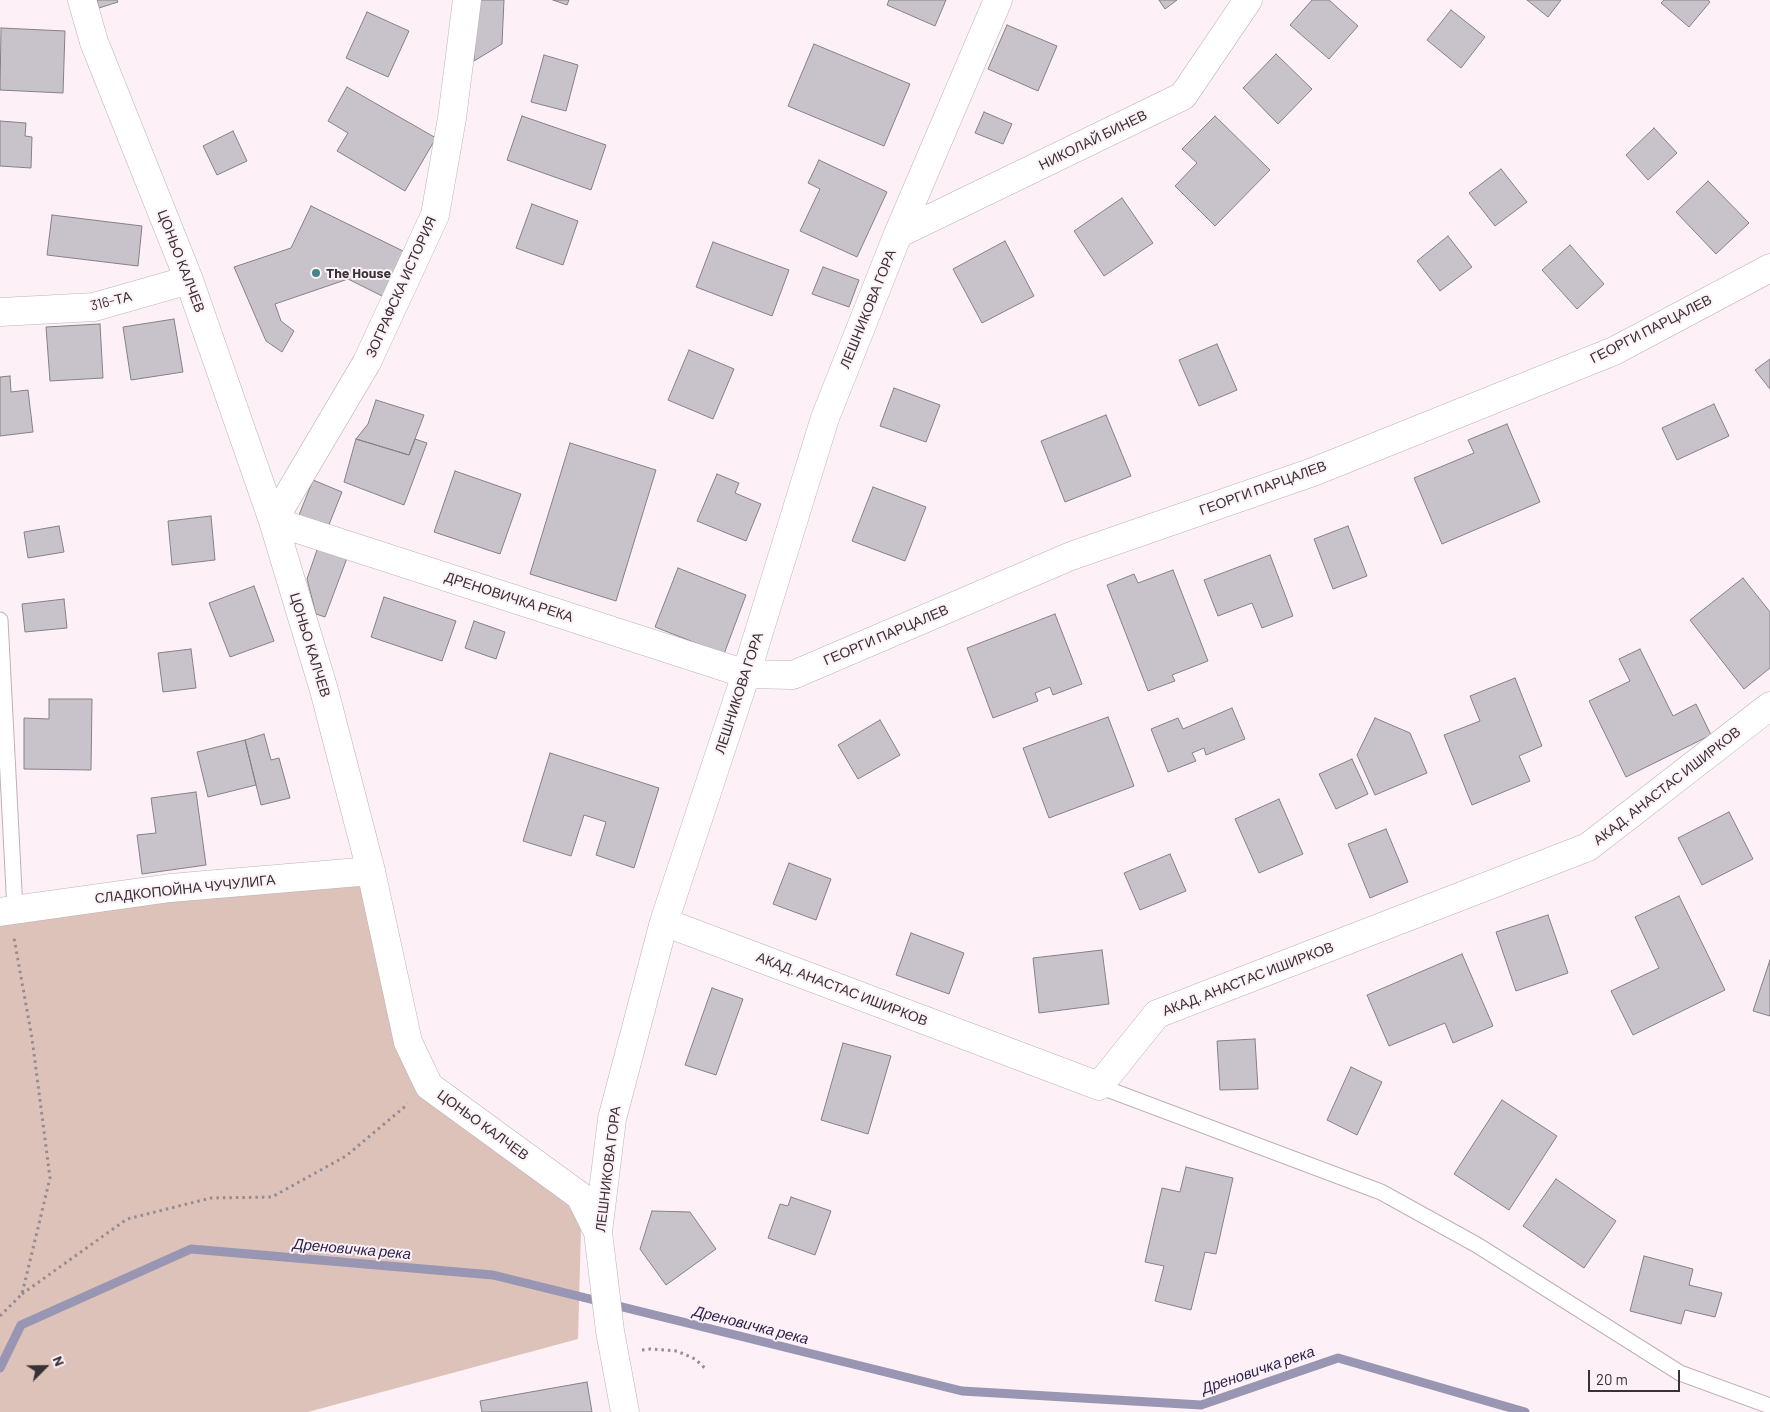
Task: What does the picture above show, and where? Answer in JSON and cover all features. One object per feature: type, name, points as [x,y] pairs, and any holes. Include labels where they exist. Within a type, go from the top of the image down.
[{"type":"street","name":"ЦОНЬО КАЛЧЕВ","points":[[82,0],[94,42],[189,280],[273,520],[324,690],[370,872],[408,1042],[429,1086],[580,1196],[598,1232]]},
{"type":"street","name":"ЗОГРАФСКА ИСТОРИЯ","points":[[273,520],[367,362],[435,215],[452,118],[467,0]]},
{"type":"street","name":"ЛЕШНИКОВА ГОРА","points":[[625,1412],[612,1342],[598,1232],[612,1119],[664,922],[746,674],[825,418],[898,234],[998,0]]},
{"type":"street","name":"НИКОЛАЙ БИНЕВ","points":[[898,234],[1183,96],[1248,0]]},
{"type":"street","name":"ГЕОРГИ ПАРЦАЛЕВ","points":[[746,674],[793,675],[1071,556],[1313,472],[1614,351],[1770,268]]},
{"type":"street","name":"316-ТА","points":[[0,312],[94,308],[189,280]]},
{"type":"street","name":"ДРЕНОВИЧКА РЕКА","points":[[273,520],[746,674]]},
{"type":"street","name":"АКАД. АНАСТАС ИШИРКОВ","points":[[664,922],[1099,1086],[1157,1014],[1588,848],[1770,706]]},
{"type":"street","name":"СЛАДКОПОЙНА ЧУЧУЛИГА","points":[[8,911],[170,888],[370,872]]},
{"type":"lane","points":[[0,620],[8,911]]},
{"type":"lane","points":[[1099,1086],[1381,1192],[1477,1245],[1680,1373],[1770,1406]]},
{"type":"path","points":[[8,911],[32,1038],[50,1178],[22,1294]]},
{"type":"path","points":[[0,1316],[22,1294],[127,1219],[211,1198],[272,1197],[346,1156],[429,1086]]},
{"type":"path","points":[[612,1342],[650,1349],[677,1351],[695,1360],[707,1370]]},
{"type":"shaded area","points":[[371,871],[429,1086],[580,1196],[578,1339],[308,1412],[0,1412],[0,912]]},
{"type":"building","points":[[97,0],[117,0],[118,2],[99,8]]},
{"type":"building","points":[[478,0],[504,0],[502,44],[474,61]]},
{"type":"building","points":[[553,0],[569,0],[567,5]]},
{"type":"building","points":[[889,0],[946,0],[935,26],[887,5]]},
{"type":"building","points":[[1159,0],[1177,0],[1165,9]]},
{"type":"building","points":[[1312,0],[1329,0],[1358,26],[1329,59],[1290,25]]},
{"type":"building","points":[[1527,0],[1561,0],[1548,17]]},
{"type":"building","points":[[1664,0],[1708,0],[1710,2],[1689,27],[1661,3]]},
{"type":"building","points":[[1451,10],[1485,37],[1461,68],[1427,40]]},
{"type":"building","points":[[367,12],[409,31],[388,77],[346,58]]},
{"type":"building","points":[[1007,25],[1057,46],[1038,91],[988,69]]},
{"type":"building","points":[[1,28],[65,31],[63,93],[0,90]]},
{"type":"building","points":[[814,44],[910,84],[884,146],[788,106]]},
{"type":"building","points":[[1276,54],[1312,89],[1278,124],[1243,88]]},
{"type":"building","points":[[544,55],[578,65],[566,111],[531,102]]},
{"type":"building","points":[[347,87],[436,138],[405,191],[337,151],[348,133],[328,121]]},
{"type":"building","points":[[984,112],[1012,124],[1003,144],[975,133]]},
{"type":"building","points":[[522,116],[606,145],[591,190],[507,160]]},
{"type":"building","points":[[1215,116],[1270,170],[1215,226],[1175,186],[1197,163],[1182,149]]},
{"type":"building","points":[[0,121],[26,123],[25,136],[32,137],[31,168],[0,166]]},
{"type":"building","points":[[1654,128],[1677,153],[1648,180],[1626,155]]},
{"type":"building","points":[[233,131],[247,161],[217,175],[203,146]]},
{"type":"building","points":[[819,160],[887,192],[857,257],[800,231],[820,189],[808,183]]},
{"type":"building","points":[[1501,169],[1527,202],[1495,226],[1469,193]]},
{"type":"building","points":[[1708,181],[1749,223],[1716,254],[1676,212]]},
{"type":"building","points":[[1122,198],[1153,243],[1104,276],[1074,231]]},
{"type":"building","points":[[532,204],[578,221],[563,265],[516,248]]},
{"type":"building","name":"The House","points":[[311,206],[405,252],[384,297],[348,279],[275,304],[281,321],[294,331],[282,352],[266,341],[234,267],[291,248]]},
{"type":"building","points":[[52,215],[142,226],[138,266],[47,255]]},
{"type":"building","points":[[1448,236],[1472,267],[1440,291],[1417,261]]},
{"type":"building","points":[[1005,241],[1034,296],[982,323],[953,269]]},
{"type":"building","points":[[713,242],[789,270],[772,316],[696,287]]},
{"type":"building","points":[[1570,245],[1604,284],[1577,309],[1542,270]]},
{"type":"building","points":[[823,267],[859,280],[849,307],[812,294]]},
{"type":"building","points":[[174,319],[183,372],[131,380],[123,327]]},
{"type":"building","points":[[100,324],[103,378],[50,381],[46,327]]},
{"type":"building","points":[[1217,344],[1237,390],[1199,406],[1179,360]]},
{"type":"building","points":[[689,350],[734,369],[713,419],[668,400]]},
{"type":"building","points":[[1770,359],[1770,389],[1755,370]]},
{"type":"building","points":[[10,376],[11,392],[28,390],[33,432],[0,436],[0,377]]},
{"type":"building","points":[[894,388],[940,405],[926,442],[880,426]]},
{"type":"building","points":[[376,400],[424,415],[409,455],[356,439],[368,424]]},
{"type":"building","points":[[1714,404],[1729,436],[1677,460],[1662,428]]},
{"type":"building","points":[[1106,415],[1131,476],[1065,502],[1041,441]]},
{"type":"building","points":[[1507,424],[1540,502],[1442,544],[1414,478],[1474,453],[1468,440]]},
{"type":"building","points":[[356,439],[409,455],[415,439],[427,443],[404,505],[344,482]]},
{"type":"building","points":[[570,443],[656,470],[616,601],[530,574]]},
{"type":"building","points":[[455,471],[521,494],[500,554],[434,532]]},
{"type":"building","points":[[717,474],[739,483],[735,493],[761,504],[746,541],[697,521]]},
{"type":"building","points":[[313,480],[342,492],[328,527],[299,515]]},
{"type":"building","points":[[873,487],[926,507],[905,561],[852,541]]},
{"type":"building","points":[[211,516],[215,560],[172,565],[168,521]]},
{"type":"building","points":[[59,526],[64,552],[28,558],[24,532]]},
{"type":"building","points":[[1348,526],[1367,576],[1333,589],[1314,539]]},
{"type":"building","points":[[318,547],[347,558],[325,617],[316,614],[307,579]]},
{"type":"building","points":[[1270,555],[1293,616],[1262,628],[1252,603],[1218,616],[1204,580]]},
{"type":"building","points":[[678,568],[746,595],[724,654],[655,627]]},
{"type":"building","points":[[1173,570],[1208,661],[1172,675],[1175,681],[1148,691],[1107,585],[1134,574],[1138,583]]},
{"type":"building","points":[[1743,578],[1770,612],[1770,668],[1744,689],[1690,620]]},
{"type":"building","points":[[254,586],[274,641],[230,657],[209,603]]},
{"type":"building","points":[[384,597],[456,621],[442,661],[371,637]]},
{"type":"building","points":[[64,599],[67,628],[25,632],[22,604]]},
{"type":"building","points":[[1055,614],[1082,684],[1053,695],[1050,687],[1035,693],[1038,701],[993,718],[967,648]]},
{"type":"building","points":[[474,621],[505,632],[496,659],[465,648]]},
{"type":"building","points":[[191,649],[196,688],[163,692],[158,653]]},
{"type":"building","points":[[1640,649],[1673,716],[1696,704],[1711,735],[1626,777],[1589,701],[1630,681],[1619,659]]},
{"type":"building","points":[[1515,678],[1542,746],[1519,756],[1530,781],[1472,805],[1444,735],[1480,721],[1470,696]]},
{"type":"building","points":[[49,699],[92,699],[91,770],[24,769],[24,718],[49,719]]},
{"type":"building","points":[[1232,708],[1245,739],[1206,755],[1204,748],[1192,753],[1196,761],[1168,772],[1151,729],[1178,718],[1183,729]]},
{"type":"building","points":[[1108,717],[1134,786],[1049,818],[1023,748]]},
{"type":"building","points":[[1375,718],[1410,733],[1427,773],[1375,795],[1357,755]]},
{"type":"building","points":[[880,720],[900,755],[858,779],[838,745]]},
{"type":"building","points":[[264,734],[271,760],[279,758],[290,798],[261,805],[245,740]]},
{"type":"building","points":[[245,740],[256,785],[208,797],[197,752]]},
{"type":"building","points":[[550,753],[659,788],[634,868],[596,855],[606,822],[584,815],[571,856],[523,841]]},
{"type":"building","points":[[1352,759],[1368,794],[1336,809],[1319,774]]},
{"type":"building","points":[[196,792],[206,865],[142,874],[137,835],[156,833],[151,798]]},
{"type":"building","points":[[1279,799],[1303,854],[1259,873],[1235,819]]},
{"type":"building","points":[[1729,812],[1753,859],[1702,885],[1678,838]]},
{"type":"building","points":[[1386,829],[1408,882],[1370,898],[1348,844]]},
{"type":"building","points":[[1170,854],[1186,891],[1140,910],[1124,873]]},
{"type":"building","points":[[789,863],[831,879],[816,920],[773,904]]},
{"type":"building","points":[[1679,896],[1725,990],[1633,1035],[1611,991],[1659,968],[1635,917]]},
{"type":"building","points":[[1548,915],[1568,973],[1516,991],[1496,932]]},
{"type":"building","points":[[911,933],[964,953],[949,994],[896,975]]},
{"type":"building","points":[[1102,950],[1109,1004],[1039,1013],[1033,958]]},
{"type":"building","points":[[1462,954],[1493,1026],[1453,1043],[1445,1023],[1389,1046],[1367,995]]},
{"type":"building","points":[[1770,960],[1770,1016],[1753,1011]]},
{"type":"building","points":[[712,988],[743,999],[716,1075],[685,1065]]},
{"type":"building","points":[[1255,1039],[1258,1089],[1220,1090],[1217,1041]]},
{"type":"building","points":[[843,1043],[891,1056],[868,1134],[821,1120]]},
{"type":"building","points":[[1351,1067],[1382,1082],[1357,1135],[1327,1120]]},
{"type":"building","points":[[1502,1100],[1557,1136],[1509,1210],[1454,1174]]},
{"type":"building","points":[[1186,1167],[1233,1178],[1216,1254],[1205,1252],[1191,1310],[1155,1301],[1164,1266],[1145,1262],[1162,1188],[1180,1192]]},
{"type":"building","points":[[1556,1179],[1616,1221],[1584,1268],[1523,1226]]},
{"type":"building","points":[[791,1197],[831,1211],[815,1255],[768,1238],[780,1204],[788,1206]]},
{"type":"building","points":[[652,1211],[690,1212],[716,1249],[666,1285],[640,1249]]},
{"type":"building","points":[[1644,1256],[1693,1269],[1689,1285],[1722,1293],[1715,1317],[1685,1310],[1681,1324],[1630,1311]]},
{"type":"building","points":[[587,1382],[592,1412],[482,1412],[480,1401]]},
{"type":"waterway","name":"Дреновичка река","points":[[0,1368],[21,1325],[191,1249],[493,1275],[962,1391],[1201,1405],[1338,1358],[1525,1412]]},
{"type":"place","name":"The House","points":[[316,273]]}]
